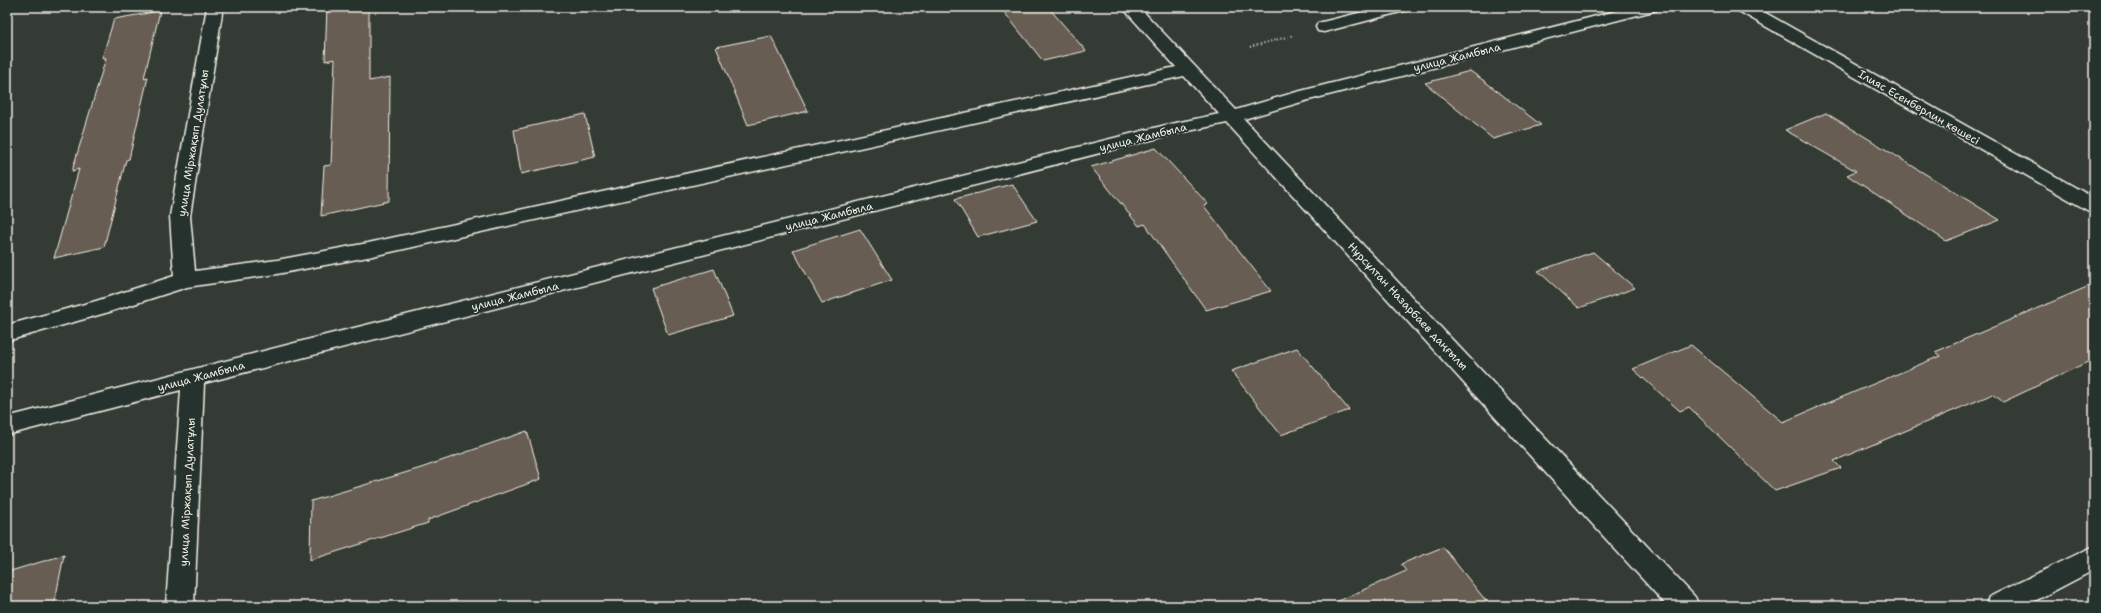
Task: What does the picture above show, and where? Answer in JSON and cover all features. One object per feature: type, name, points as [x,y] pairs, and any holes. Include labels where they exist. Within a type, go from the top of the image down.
[{"type":"street","name":"улица Міржақып Дулатұлы","points":[[185,280],[180,216],[214,7]]},
{"type":"street","name":"Нұрсұлтан Назарбаев даңғылы","points":[[1130,7],[1685,606]]},
{"type":"street","points":[[1324,27],[1402,7]]},
{"type":"street","name":"улица Жамбыла","points":[[7,426],[1166,131],[1232,117],[1306,95],[1651,7]]},
{"type":"street","name":"Ілияс Есенберлин көшесі","points":[[1743,7],[2094,206]]},
{"type":"street","points":[[7,333],[101,307],[185,280],[277,267],[368,250],[1188,70]]},
{"type":"street","name":"улица Міржақып Дулатұлы","points":[[180,606],[193,378]]},
{"type":"street","points":[[1998,606],[2094,557]]},
{"type":"path","points":[[1250,47],[1324,27]]},
{"type":"building","points":[[327,7],[369,7],[369,81],[390,77],[389,201],[321,216],[324,166],[331,165],[335,59],[325,61]]},
{"type":"building","points":[[1000,7],[1048,7],[1086,51],[1043,61]]},
{"type":"building","points":[[160,11],[144,78],[148,77],[129,159],[126,160],[104,247],[54,258],[79,169],[72,171],[106,58],[102,58],[114,19]]},
{"type":"building","points":[[771,36],[808,111],[748,125],[716,47]]},
{"type":"building","points":[[1470,71],[1541,125],[1493,139],[1425,83]]},
{"type":"building","points":[[1826,113],[2000,220],[1946,241],[1847,175],[1856,171],[1785,130]]},
{"type":"building","points":[[585,114],[595,157],[521,174],[514,130]]},
{"type":"building","points":[[1156,148],[1208,204],[1204,206],[1271,291],[1206,310],[1145,224],[1139,226],[1091,167]]},
{"type":"building","points":[[1012,184],[1037,221],[978,237],[955,199]]},
{"type":"building","points":[[860,229],[892,280],[822,303],[793,250]]},
{"type":"building","points":[[1593,252],[1635,288],[1579,308],[1538,271]]},
{"type":"building","points":[[714,269],[733,316],[668,335],[651,288]]},
{"type":"building","points":[[2094,284],[2094,359],[2003,402],[1993,394],[1834,461],[1841,468],[1775,491],[1689,407],[1680,411],[1633,369],[1691,345],[1783,422],[1940,356],[1935,352]]},
{"type":"building","points":[[1297,348],[1349,410],[1281,435],[1231,371]]},
{"type":"building","points":[[527,431],[541,479],[428,520],[428,523],[310,560],[311,501],[421,468]]},
{"type":"building","points":[[1443,547],[1490,606],[1327,606],[1406,571],[1401,564]]},
{"type":"building","points":[[64,555],[54,606],[7,606],[7,572]]}]
